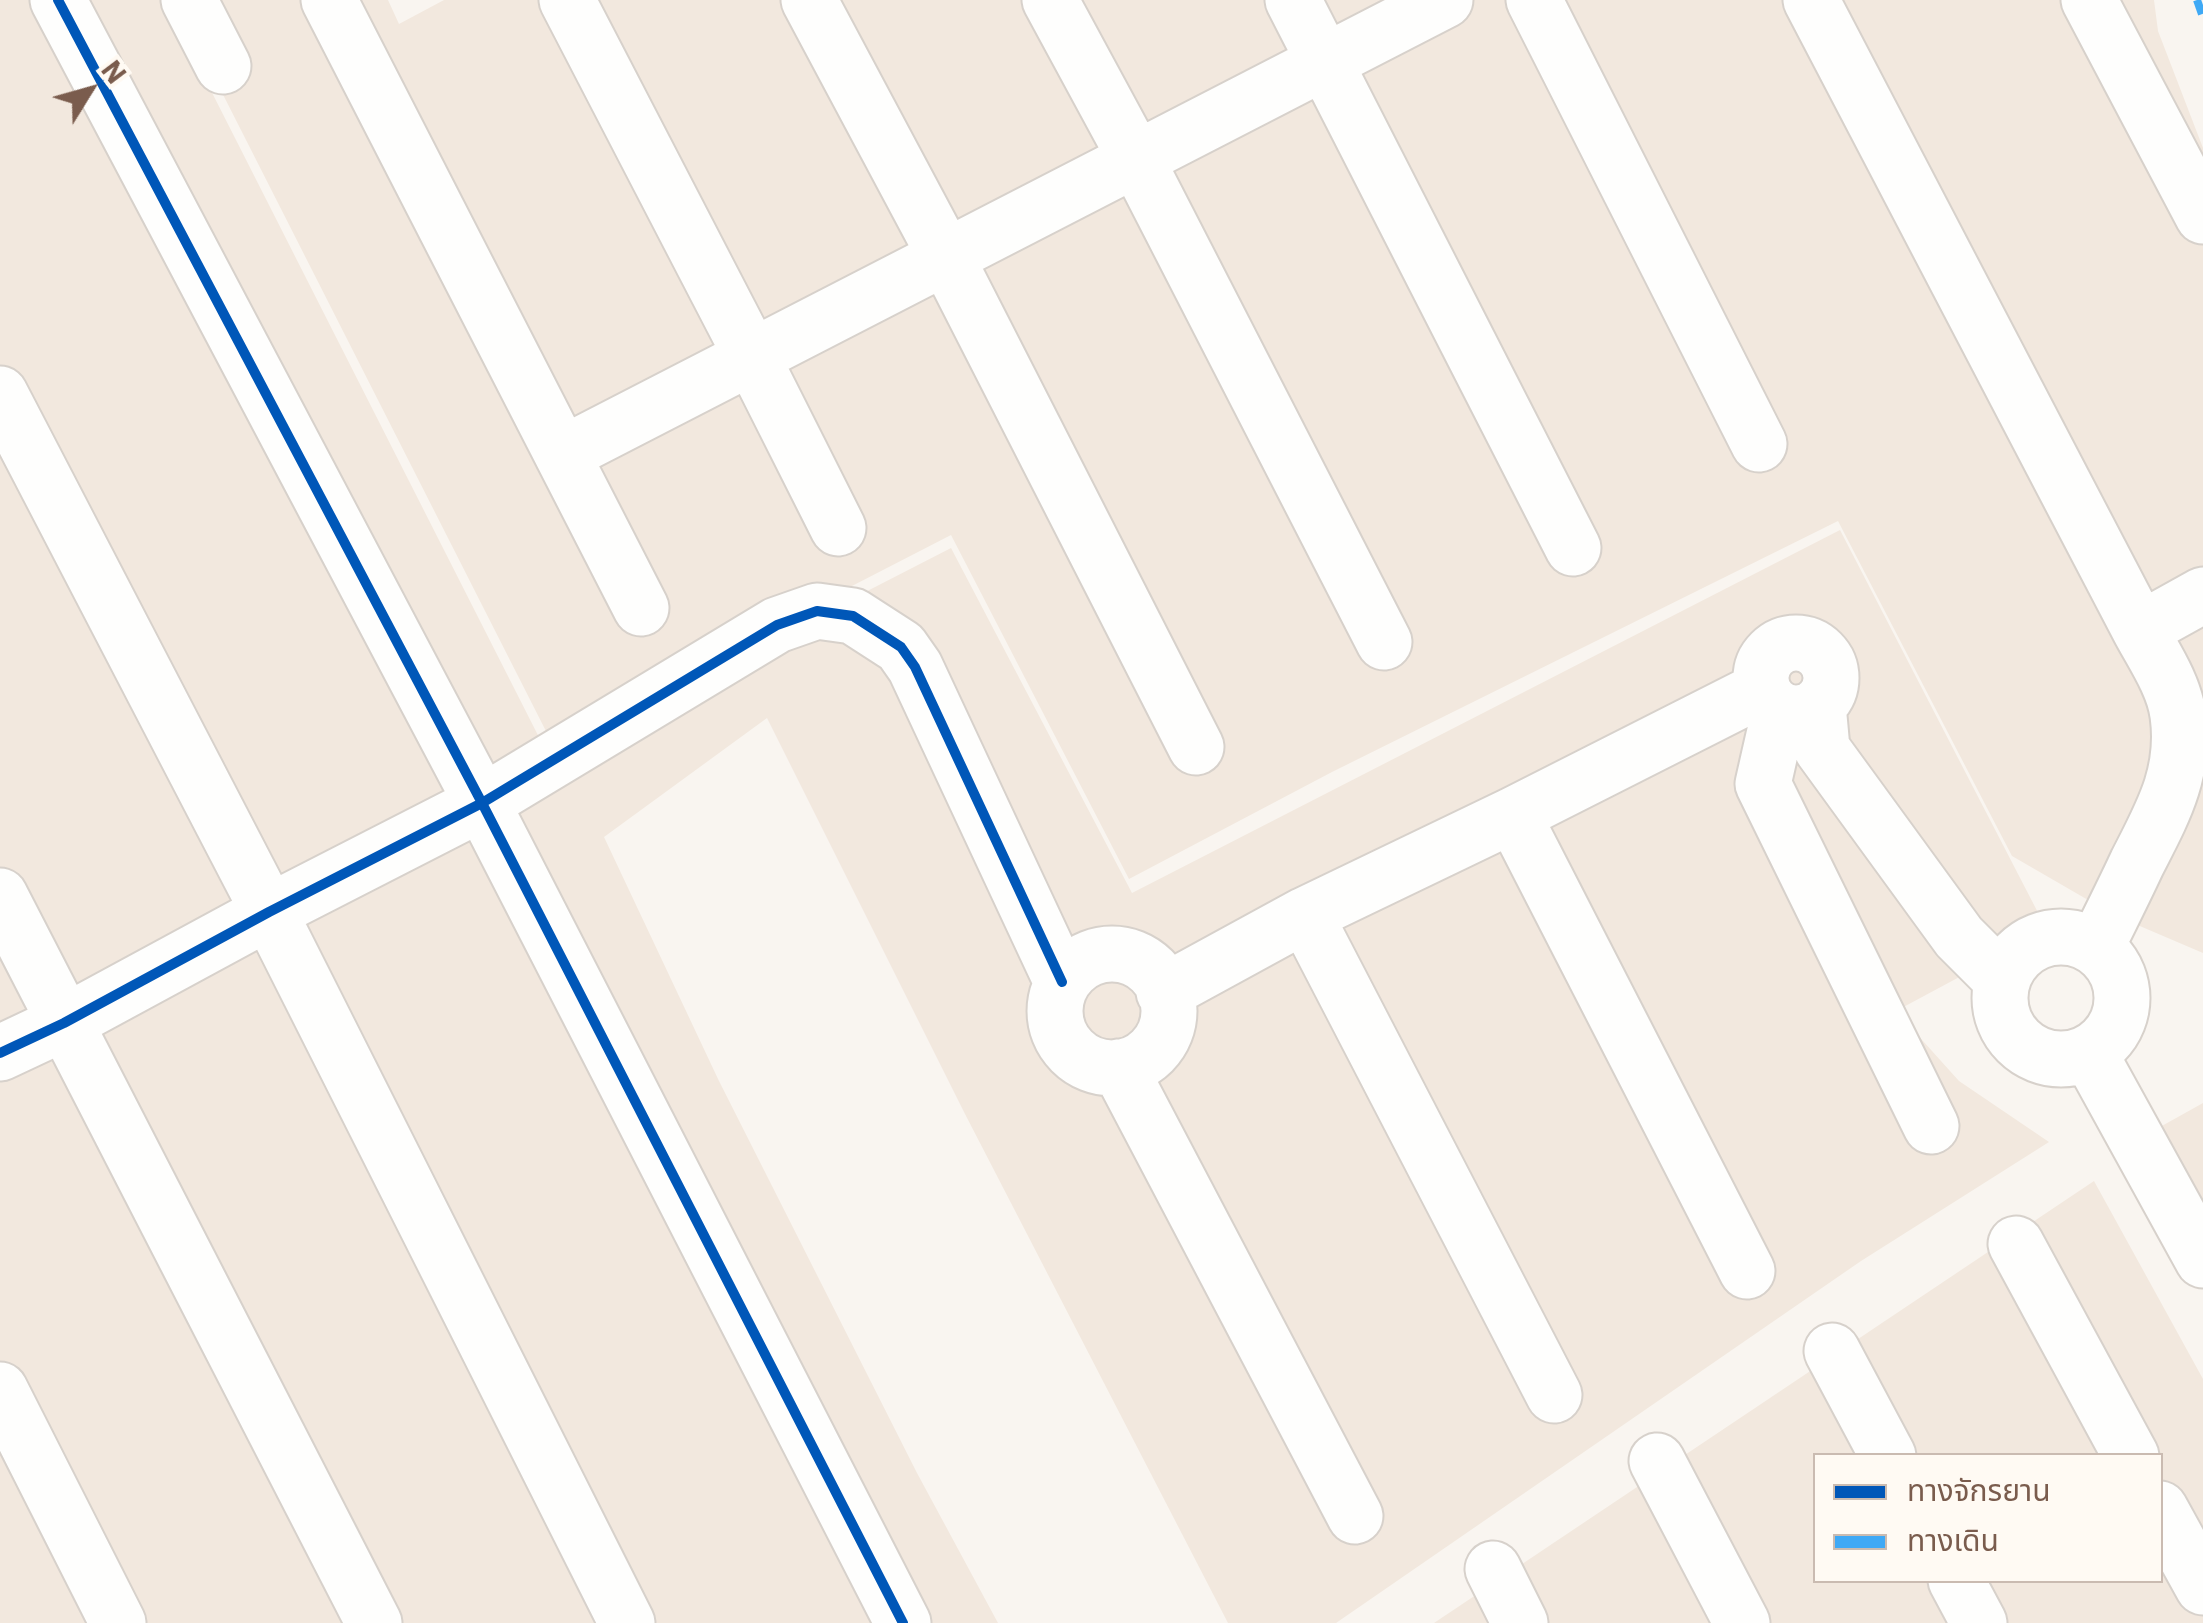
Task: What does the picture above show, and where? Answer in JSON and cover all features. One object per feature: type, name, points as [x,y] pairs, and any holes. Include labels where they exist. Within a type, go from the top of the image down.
[{"type":"street","points":[[58,0],[482,803],[903,1623]]},
{"type":"street","points":[[190,0],[223,66]]},
{"type":"street","points":[[329,0],[641,608]]},
{"type":"street","points":[[567,0],[838,528]]},
{"type":"street","points":[[809,0],[946,257],[1196,747]]},
{"type":"street","points":[[1050,0],[1384,642]]},
{"type":"street","points":[[1293,0],[1573,548]]},
{"type":"street","points":[[563,454],[1445,0]]},
{"type":"street","points":[[1534,0],[1759,444]]},
{"type":"street","points":[[1811,0],[2168,683],[2178,712],[2177,772],[2169,799],[2096,948]]},
{"type":"street","points":[[2089,0],[2203,216]]},
{"type":"street","points":[[0,394],[268,912],[627,1623]]},
{"type":"street","points":[[2140,630],[2203,596]]},
{"type":"street","points":[[0,1053],[482,803],[777,625],[817,611],[853,616],[901,647],[915,667],[1062,982]]},
{"type":"street","points":[[1787,701],[1959,937],[2002,980]]},
{"type":"street","points":[[1164,992],[1305,915],[1513,814],[1787,701]]},
{"type":"street","points":[[1787,701],[1763,784],[1932,1126]]},
{"type":"street","points":[[1513,814],[1746,1270]]},
{"type":"street","points":[[0,896],[374,1623]]},
{"type":"street","points":[[1305,915],[1554,1396]]},
{"type":"street","points":[[2041,939],[2079,939],[2110,961],[2120,980],[2118,1022],[2106,1040],[2089,1053],[2069,1059],[2047,1058],[2028,1049],[2012,1034],[2003,1018],[2002,980],[2024,948],[2041,939]]},
{"type":"street","points":[[1124,955],[1140,962],[1154,973],[1169,1008],[1158,1045],[1144,1058],[1119,1067],[1087,1062],[1071,1051],[1060,1034],[1055,1017],[1062,982],[1088,958],[1124,955]]},
{"type":"street","points":[[2089,1053],[2203,1260]]},
{"type":"street","points":[[1119,1067],[1356,1516]]},
{"type":"street","points":[[2016,1244],[2129,1453]]},
{"type":"street","points":[[1832,1351],[1886,1453]]},
{"type":"street","points":[[0,1390],[118,1623]]},
{"type":"street","points":[[1657,1460],[1742,1623]]},
{"type":"street","points":[[2163,1514],[2203,1587]]},
{"type":"street","points":[[1493,1569],[1520,1623]]},
{"type":"street","points":[[1958,1583],[1978,1623]]},
{"type":"shaded area","points":[[0,0],[165,0],[548,755],[951,548],[1132,893],[1840,530],[2047,930],[1896,1011],[1959,1081],[2049,1142],[1861,1261],[1336,1623],[1228,1623],[965,1114],[767,718],[604,837],[719,1081],[917,1473],[998,1623],[0,1623]]},
{"type":"shaded area","points":[[175,0],[388,0],[399,24],[444,0],[2154,0],[2158,31],[2203,148],[2203,953],[2114,915],[2012,856],[1838,521],[1332,772],[1129,879],[951,535],[551,741]]},
{"type":"shaded area","points":[[2203,1103],[2203,1207],[2160,1127]]},
{"type":"shaded area","points":[[2094,1181],[2203,1379],[2203,1623],[1434,1623]]},
{"type":"marked path","points":[[2197,0],[2203,17]]},
{"type":"cycle path","points":[[58,0],[482,803],[903,1623]]},
{"type":"cycle path","points":[[0,1053],[482,803],[777,625],[817,611],[853,616],[901,647],[915,667],[1062,982]]}]
